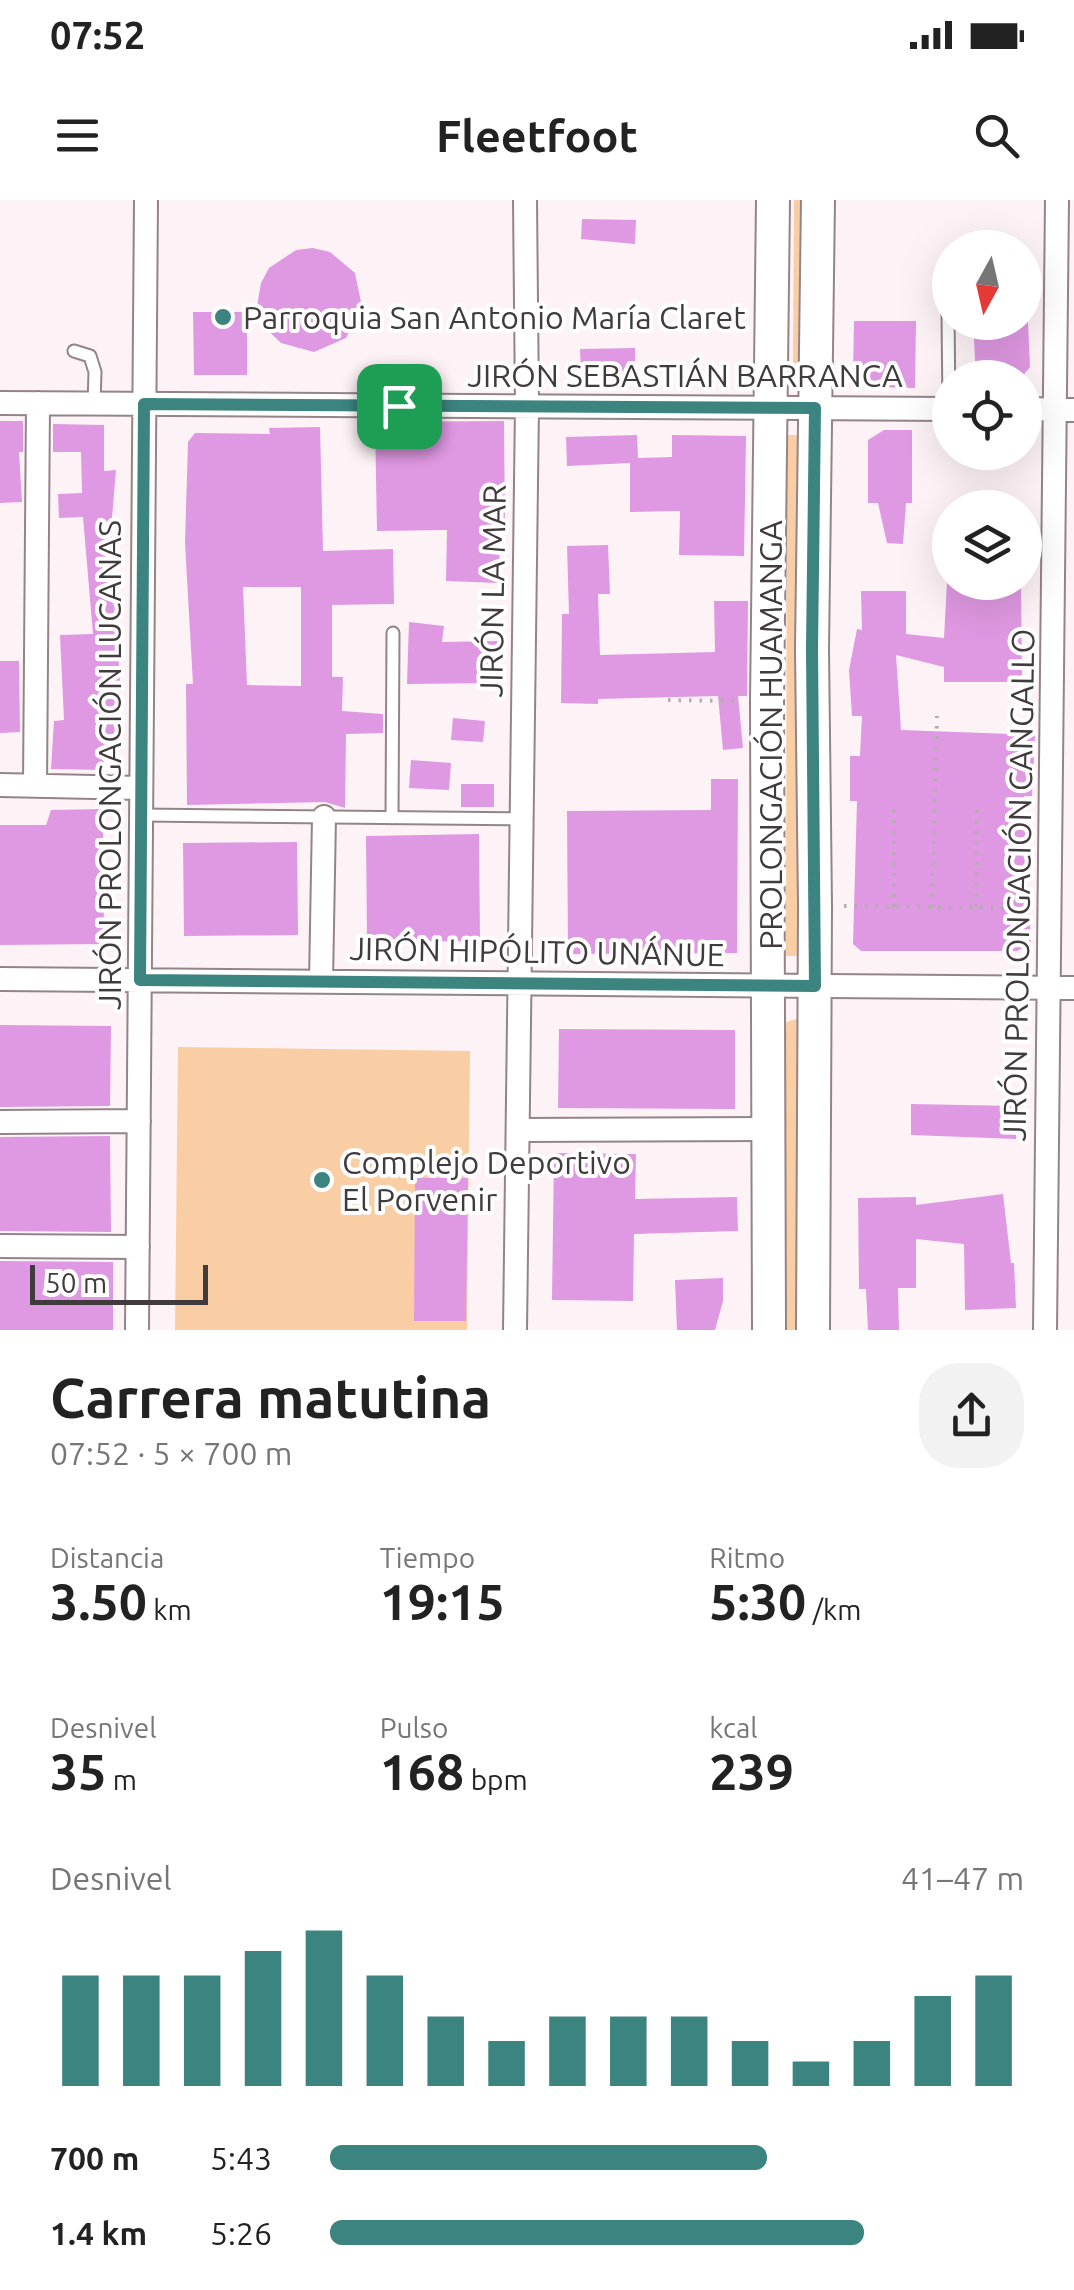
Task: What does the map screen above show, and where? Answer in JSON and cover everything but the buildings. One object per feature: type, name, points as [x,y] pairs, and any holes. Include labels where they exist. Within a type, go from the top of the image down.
[{"type":"street","name":"JIRÓN PROLONGACIÓN LUCANAS","points":[[137,1330],[146,200]]},
{"type":"street","name":"JIRÓN LA MAR","points":[[515,1330],[527,406],[526,200]]},
{"type":"street","name":"PROLONGACIÓN HUAMANGA","points":[[769,1330],[771,986],[767,702],[773,200]]},
{"type":"street","name":"PROLONGACIÓN HUAMANGA","points":[[813,1330],[812,649],[818,200]]},
{"type":"street","name":"JIRÓN PROLONGACIÓN CANGALLO","points":[[1045,1330],[1049,908],[1069,408],[1057,200]]},
{"type":"street","name":"JIRÓN SEBASTIÁN BARRANCA","points":[[0,403],[932,409]]},
{"type":"street","points":[[35,786],[38,404]]},
{"type":"street","points":[[1042,409],[1069,408]]},
{"type":"street","points":[[0,784],[141,788]]},
{"type":"street","points":[[321,982],[324,816]]},
{"type":"street","name":"JIRÓN HIPÓLITO UNÁNUE","points":[[0,979],[1074,988]]},
{"type":"street","points":[[0,1122],[139,1121]]},
{"type":"street","points":[[518,1130],[770,1130]]},
{"type":"street","points":[[0,1246],[138,1246]]},
{"type":"lane","points":[[74,351],[90,356],[95,372],[94,404]]},
{"type":"lane","points":[[392,818],[394,634]]},
{"type":"lane","points":[[141,815],[522,819]]},
{"type":"path","points":[[668,700],[767,702]]},
{"type":"path","points":[[932,907],[937,716]]},
{"type":"path","points":[[976,908],[977,807]]},
{"type":"path","points":[[894,809],[894,906]]},
{"type":"path","points":[[815,906],[1049,908]]},
{"type":"shaded area","points":[[794,200],[815,200],[815,376],[793,376]]},
{"type":"shaded area","points":[[787,435],[813,435],[812,956],[786,956]]},
{"type":"shaded area","points":[[796,1019],[811,1021],[801,1330],[782,1330],[783,1037],[784,1023]]},
{"type":"shaded area","name":"Complejo Deportivo El Porvenir","points":[[178,1047],[470,1051],[467,1330],[175,1330]]},
{"type":"place","name":"Parroquia San Antonio María Claret","points":[[223,317]]},
{"type":"place","name":"Complejo Deportivo El Porvenir","points":[[322,1180]]},
{"type":"route","points":[[144,404],[399,406],[815,408],[815,986],[140,980],[144,404]]}]
